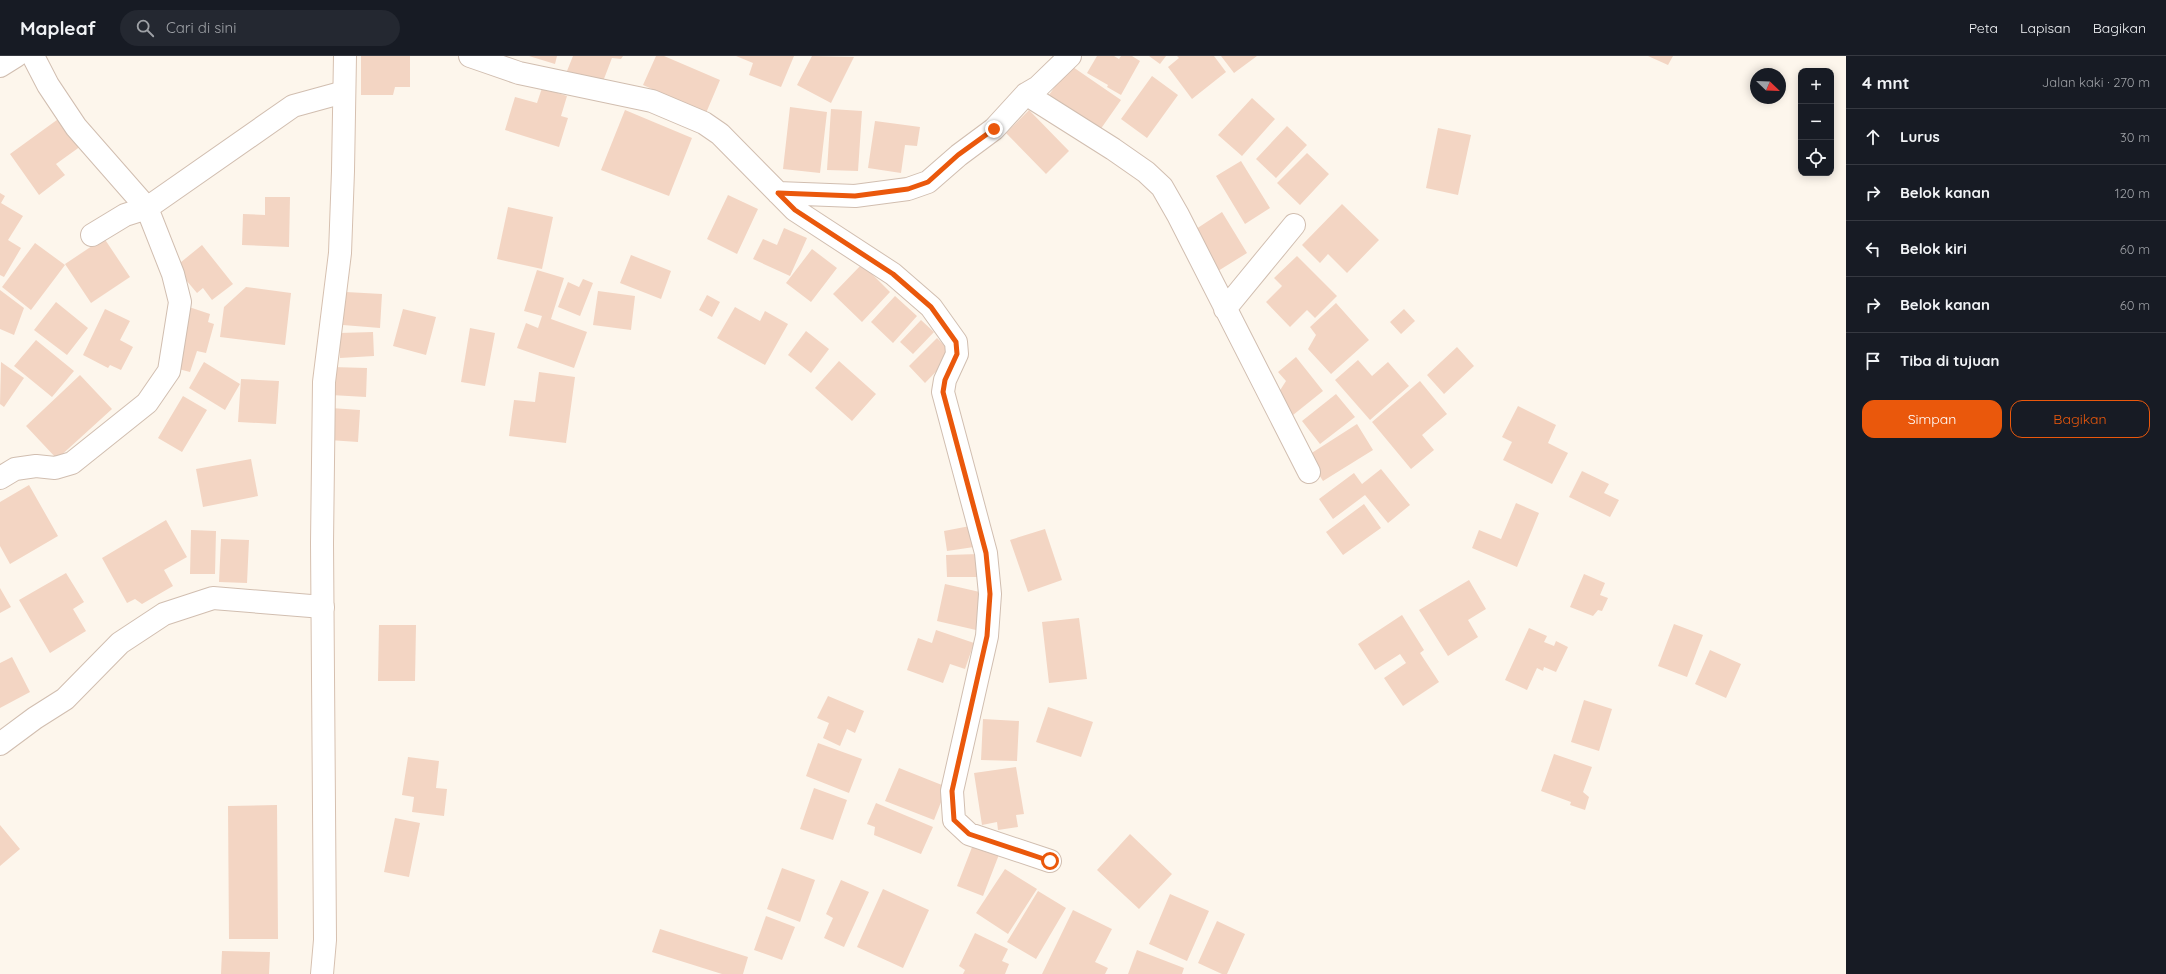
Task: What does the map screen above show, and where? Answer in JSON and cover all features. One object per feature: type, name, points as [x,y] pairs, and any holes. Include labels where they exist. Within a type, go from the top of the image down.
[{"type":"street","points":[[0,66],[16,56]]},
{"type":"street","points":[[0,478],[15,469],[36,466],[55,468],[72,462],[147,403],[169,372],[180,302],[173,274],[147,208],[76,127],[48,85],[33,56]]},
{"type":"street","points":[[322,974],[325,940],[323,607],[324,382],[340,253],[344,56]]},
{"type":"street","points":[[470,56],[519,73],[652,101],[686,114],[704,123],[720,134],[795,210],[893,274],[931,307],[956,342],[957,354],[945,380],[943,392],[986,553],[990,594],[987,636],[952,791],[954,820],[969,834],[1050,861]]},
{"type":"street","points":[[778,193],[855,196],[901,191],[928,182],[958,155],[994,129],[1026,94],[1038,87],[1070,56]]},
{"type":"street","points":[[92,235],[125,216],[147,208],[293,106],[344,92]]},
{"type":"street","points":[[1026,94],[1113,149],[1146,172],[1162,188],[1178,215],[1309,472]]},
{"type":"street","points":[[1225,309],[1294,225]]},
{"type":"street","points":[[0,744],[35,718],[65,699],[120,643],[164,614],[213,598],[323,607]]},
{"type":"building","points":[[361,56],[410,56],[410,87],[395,87],[393,95],[361,95]]},
{"type":"building","points":[[529,56],[557,56],[555,64]]},
{"type":"building","points":[[573,56],[623,56],[621,59],[612,58],[602,84],[567,71]]},
{"type":"building","points":[[656,56],[664,56],[720,80],[706,113],[643,85]]},
{"type":"building","points":[[736,56],[794,56],[781,87],[749,75],[753,63]]},
{"type":"building","points":[[812,56],[854,57],[831,103],[797,85]]},
{"type":"building","points":[[1097,56],[1114,56],[1119,59],[1121,56],[1132,56],[1140,61],[1121,95],[1107,87],[1108,85],[1087,73]]},
{"type":"building","points":[[1149,56],[1166,56],[1160,64]]},
{"type":"building","points":[[1177,56],[1214,56],[1226,72],[1192,99],[1168,67],[1179,58]]},
{"type":"building","points":[[1221,56],[1257,56],[1234,73]]},
{"type":"building","points":[[1648,56],[1673,56],[1668,65]]},
{"type":"building","points":[[1070,65],[1121,100],[1100,130],[1049,95]]},
{"type":"building","points":[[1152,76],[1178,95],[1147,138],[1121,119]]},
{"type":"building","points":[[542,88],[567,96],[561,116],[568,118],[559,147],[505,130],[515,97],[537,103]]},
{"type":"building","points":[[1252,98],[1275,119],[1242,156],[1218,135]]},
{"type":"building","points":[[790,107],[827,112],[820,173],[783,169]]},
{"type":"building","points":[[831,109],[862,111],[858,171],[827,170]]},
{"type":"building","points":[[625,110],[692,138],[669,196],[601,170]]},
{"type":"building","points":[[1029,110],[1069,151],[1046,174],[1006,133]]},
{"type":"building","points":[[61,117],[81,146],[56,164],[65,175],[39,195],[10,154]]},
{"type":"building","points":[[875,121],[920,127],[917,146],[905,145],[901,173],[868,168]]},
{"type":"building","points":[[1287,126],[1307,145],[1276,178],[1256,159]]},
{"type":"building","points":[[1438,128],[1471,135],[1458,195],[1426,188]]},
{"type":"building","points":[[1307,153],[1329,174],[1300,205],[1277,183]]},
{"type":"building","points":[[1241,161],[1270,208],[1245,224],[1216,176]]},
{"type":"building","points":[[0,193],[5,196],[1,203],[23,216],[8,240],[21,248],[4,277],[0,275]]},
{"type":"building","points":[[728,195],[758,209],[737,254],[707,239]]},
{"type":"building","points":[[265,197],[290,197],[289,247],[242,245],[243,214],[265,215]]},
{"type":"building","points":[[1342,204],[1379,240],[1347,273],[1328,254],[1320,263],[1302,245]]},
{"type":"building","points":[[508,207],[553,217],[542,269],[497,259]]},
{"type":"building","points":[[1222,212],[1247,253],[1218,271],[1193,231]]},
{"type":"building","points":[[784,228],[807,238],[790,276],[753,259],[763,239],[777,245]]},
{"type":"building","points":[[104,238],[130,277],[91,303],[65,264]]},
{"type":"building","points":[[35,243],[65,265],[31,310],[2,287]]},
{"type":"building","points":[[202,245],[233,284],[212,300],[203,288],[197,293],[175,267]]},
{"type":"building","points":[[812,249],[837,268],[811,302],[786,283]]},
{"type":"building","points":[[631,255],[671,271],[661,299],[620,283]]},
{"type":"building","points":[[1297,256],[1337,296],[1315,318],[1307,310],[1290,327],[1266,302],[1282,286],[1274,278]]},
{"type":"building","points":[[862,264],[890,292],[862,322],[833,294]]},
{"type":"building","points":[[537,270],[564,278],[551,319],[587,332],[574,368],[517,348],[526,323],[538,328],[542,316],[524,311]]},
{"type":"building","points":[[583,279],[593,283],[580,316],[558,307],[568,282],[579,287]]},
{"type":"building","points":[[246,287],[291,293],[285,345],[220,337],[224,307]]},
{"type":"building","points":[[0,290],[24,308],[14,335],[0,329]]},
{"type":"building","points":[[598,291],[635,296],[631,330],[593,325]]},
{"type":"building","points":[[346,292],[382,294],[380,328],[343,325]]},
{"type":"building","points":[[707,295],[720,302],[712,317],[699,310]]},
{"type":"building","points":[[895,296],[917,316],[893,343],[871,322]]},
{"type":"building","points":[[56,302],[88,328],[67,355],[34,330]]},
{"type":"building","points":[[1336,303],[1369,340],[1331,374],[1308,349],[1316,335],[1310,327]]},
{"type":"building","points":[[189,307],[210,314],[208,322],[214,324],[206,353],[197,351],[190,372],[171,367]]},
{"type":"building","points":[[735,307],[760,321],[765,311],[788,324],[765,365],[717,338]]},
{"type":"building","points":[[105,309],[130,321],[120,340],[133,347],[121,370],[110,365],[108,368],[83,355]]},
{"type":"building","points":[[403,309],[436,317],[426,355],[393,346]]},
{"type":"building","points":[[1404,309],[1415,321],[1401,334],[1390,322]]},
{"type":"building","points":[[921,320],[934,332],[913,354],[900,342]]},
{"type":"building","points":[[470,328],[495,333],[485,386],[461,382]]},
{"type":"building","points":[[806,331],[829,349],[811,373],[788,355]]},
{"type":"building","points":[[373,332],[374,356],[340,358],[339,333]]},
{"type":"building","points":[[937,338],[953,354],[925,383],[909,366]]},
{"type":"building","points":[[36,340],[74,371],[52,397],[14,366]]},
{"type":"building","points":[[1457,347],[1474,366],[1444,394],[1427,375]]},
{"type":"building","points":[[1296,357],[1323,391],[1293,415],[1277,395],[1286,381],[1278,372]]},
{"type":"building","points":[[1358,360],[1372,376],[1388,362],[1409,386],[1370,420],[1335,380]]},
{"type":"building","points":[[839,361],[876,394],[852,421],[815,388]]},
{"type":"building","points":[[1,362],[24,378],[4,407],[0,404]]},
{"type":"building","points":[[204,362],[240,384],[225,410],[189,388]]},
{"type":"building","points":[[332,367],[367,368],[366,397],[331,395]]},
{"type":"building","points":[[539,372],[575,377],[566,443],[509,436],[514,400],[535,402]]},
{"type":"building","points":[[80,375],[112,409],[57,459],[26,426]]},
{"type":"building","points":[[241,379],[279,381],[276,424],[238,422]]},
{"type":"building","points":[[1420,381],[1447,414],[1422,435],[1434,450],[1411,469],[1372,422]]},
{"type":"building","points":[[1336,394],[1355,417],[1320,444],[1302,421]]},
{"type":"building","points":[[183,396],[207,410],[182,452],[158,438]]},
{"type":"building","points":[[1518,406],[1556,425],[1548,443],[1568,453],[1552,484],[1503,460],[1512,442],[1502,437]]},
{"type":"building","points":[[331,408],[360,410],[358,442],[329,440]]},
{"type":"building","points":[[1357,424],[1373,450],[1323,481],[1307,456]]},
{"type":"building","points":[[251,459],[258,496],[203,507],[196,469]]},
{"type":"building","points":[[1381,469],[1410,505],[1388,523],[1365,495],[1333,519],[1319,499],[1354,473],[1362,484]]},
{"type":"building","points":[[1582,471],[1609,484],[1604,493],[1619,500],[1610,517],[1569,497]]},
{"type":"building","points":[[29,485],[58,536],[10,564],[0,546],[0,502]]},
{"type":"building","points":[[1516,503],[1539,513],[1517,567],[1472,548],[1479,530],[1501,539]]},
{"type":"building","points":[[1364,504],[1381,528],[1343,555],[1326,532]]},
{"type":"building","points":[[166,520],[187,557],[164,570],[173,586],[142,604],[135,599],[127,603],[102,558]]},
{"type":"building","points":[[970,526],[974,547],[947,551],[944,531]]},
{"type":"building","points":[[1045,529],[1062,580],[1028,592],[1010,540]]},
{"type":"building","points":[[191,530],[216,531],[215,574],[190,574]]},
{"type":"building","points":[[221,539],[249,540],[247,583],[219,582]]},
{"type":"building","points":[[979,554],[980,577],[947,577],[946,555]]},
{"type":"building","points":[[66,573],[84,602],[73,609],[86,631],[50,653],[19,600]]},
{"type":"building","points":[[1584,574],[1605,583],[1600,595],[1608,598],[1602,611],[1598,610],[1593,616],[1570,607]]},
{"type":"building","points":[[1469,580],[1486,609],[1468,620],[1478,637],[1448,656],[1419,610]]},
{"type":"building","points":[[945,584],[984,593],[976,630],[937,621]]},
{"type":"building","points":[[0,588],[11,607],[0,613]]},
{"type":"building","points":[[1402,615],[1424,650],[1420,653],[1439,682],[1403,706],[1384,678],[1406,663],[1400,654],[1375,670],[1358,644]]},
{"type":"building","points":[[1079,618],[1087,679],[1049,683],[1042,622]]},
{"type":"building","points":[[1674,624],[1703,635],[1687,677],[1658,666]]},
{"type":"building","points":[[379,625],[416,625],[415,681],[378,681]]},
{"type":"building","points":[[1529,628],[1547,636],[1544,642],[1554,646],[1556,641],[1568,647],[1556,672],[1544,667],[1543,671],[1537,668],[1527,690],[1505,680]]},
{"type":"building","points":[[936,630],[974,643],[965,669],[950,664],[943,683],[907,670],[918,638],[932,643]]},
{"type":"building","points":[[1710,650],[1741,664],[1726,698],[1695,684]]},
{"type":"building","points":[[12,657],[30,692],[0,708],[0,663]]},
{"type":"building","points":[[828,696],[864,711],[855,733],[847,729],[840,746],[823,738],[829,723],[817,718]]},
{"type":"building","points":[[1584,700],[1612,709],[1599,751],[1571,742]]},
{"type":"building","points":[[1048,707],[1093,722],[1081,757],[1036,742]]},
{"type":"building","points":[[983,719],[1019,721],[1017,761],[981,760]]},
{"type":"building","points":[[818,743],[862,759],[849,793],[806,776]]},
{"type":"building","points":[[1554,754],[1592,767],[1583,792],[1589,797],[1585,810],[1570,805],[1571,802],[1541,791]]},
{"type":"building","points":[[408,757],[439,761],[436,788],[447,789],[444,816],[412,812],[414,797],[402,795]]},
{"type":"building","points":[[1016,767],[1024,814],[1016,815],[1018,827],[998,830],[997,822],[982,825],[974,773]]},
{"type":"building","points":[[899,768],[947,787],[934,820],[885,801]]},
{"type":"building","points":[[814,788],[847,800],[833,840],[800,829]]},
{"type":"building","points":[[876,803],[933,827],[921,854],[874,835],[875,827],[867,824]]},
{"type":"building","points":[[277,805],[278,939],[229,939],[228,806]]},
{"type":"building","points":[[395,818],[420,823],[409,877],[384,872]]},
{"type":"building","points":[[0,825],[20,849],[0,866]]},
{"type":"building","points":[[1130,834],[1172,874],[1139,909],[1097,870]]},
{"type":"building","points":[[974,842],[1000,852],[983,896],[957,886]]},
{"type":"building","points":[[782,868],[815,880],[800,922],[767,909]]},
{"type":"building","points":[[1005,869],[1037,889],[1008,934],[976,913]]},
{"type":"building","points":[[841,880],[869,892],[844,947],[824,938],[833,918],[826,914]]},
{"type":"building","points":[[883,889],[929,910],[903,968],[857,947]]},
{"type":"building","points":[[1038,891],[1066,908],[1036,959],[1007,942]]},
{"type":"building","points":[[1170,894],[1209,911],[1187,961],[1149,944]]},
{"type":"building","points":[[1073,910],[1112,929],[1095,962],[1108,968],[1105,974],[1042,974]]},
{"type":"building","points":[[766,916],[795,927],[782,960],[754,950]]},
{"type":"building","points":[[1217,921],[1245,934],[1227,974],[1222,974],[1198,963]]},
{"type":"building","points":[[660,929],[748,957],[743,974],[722,974],[652,952]]},
{"type":"building","points":[[975,933],[1008,949],[1002,961],[1009,964],[1005,974],[963,974],[965,970],[959,966]]},
{"type":"building","points":[[1137,950],[1184,968],[1182,974],[1128,974]]},
{"type":"building","points":[[222,951],[270,952],[269,974],[221,974]]},
{"type":"route","points":[[994,129],[958,155],[928,182],[908,189],[887,193],[855,196],[778,193],[795,210],[830,235],[893,274],[931,307],[947,327],[956,342],[957,354],[953,366],[945,380],[943,392],[986,553],[990,594],[987,636],[952,791],[954,820],[969,834],[1050,861]]}]
